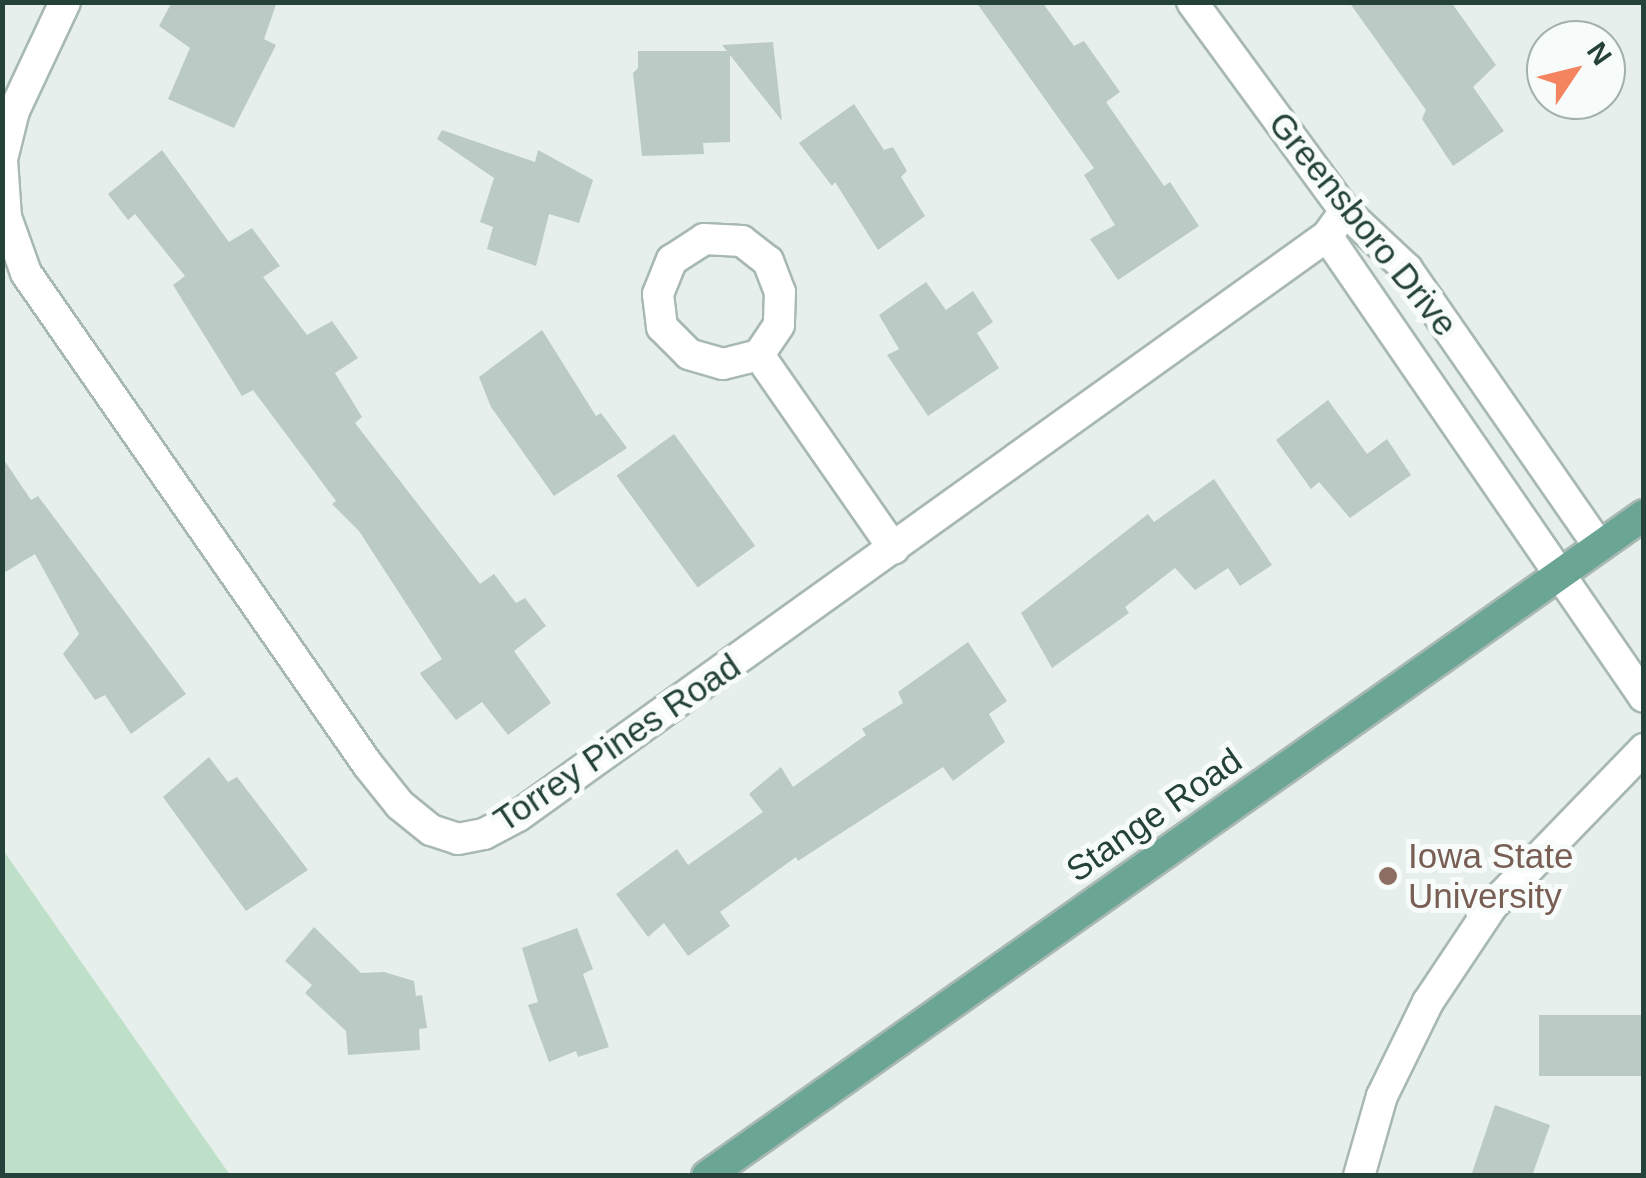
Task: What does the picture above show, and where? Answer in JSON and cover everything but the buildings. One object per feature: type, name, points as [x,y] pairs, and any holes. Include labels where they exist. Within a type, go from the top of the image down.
[{"type":"main road","name":"Stange Road","points":[[708,1176],[1644,515]]},
{"type":"street","name":"Torrey Pines Road","points":[[65,2],[14,111],[2,160],[6,216],[26,274],[368,765],[400,805],[431,830],[458,839],[484,834],[518,816],[894,549],[1336,224]]},
{"type":"street","name":"Greensboro Drive","points":[[1192,2],[1557,577],[1644,697]]},
{"type":"street","name":"Greensboro Drive","points":[[1336,224],[1407,268],[1600,546]]},
{"type":"street","points":[[704,240],[742,241],[768,261],[780,292],[779,325],[759,355],[724,364],[689,354],[662,327],[658,294],[672,260],[704,240]]},
{"type":"street","points":[[759,355],[894,549]]},
{"type":"street","points":[[1358,1176],[1382,1096],[1428,1002],[1492,906],[1644,748]]},
{"type":"green space","points":[[3,850],[230,1175],[3,1175]]},
{"type":"place","name":"Iowa State University","points":[[1388,876]]}]
